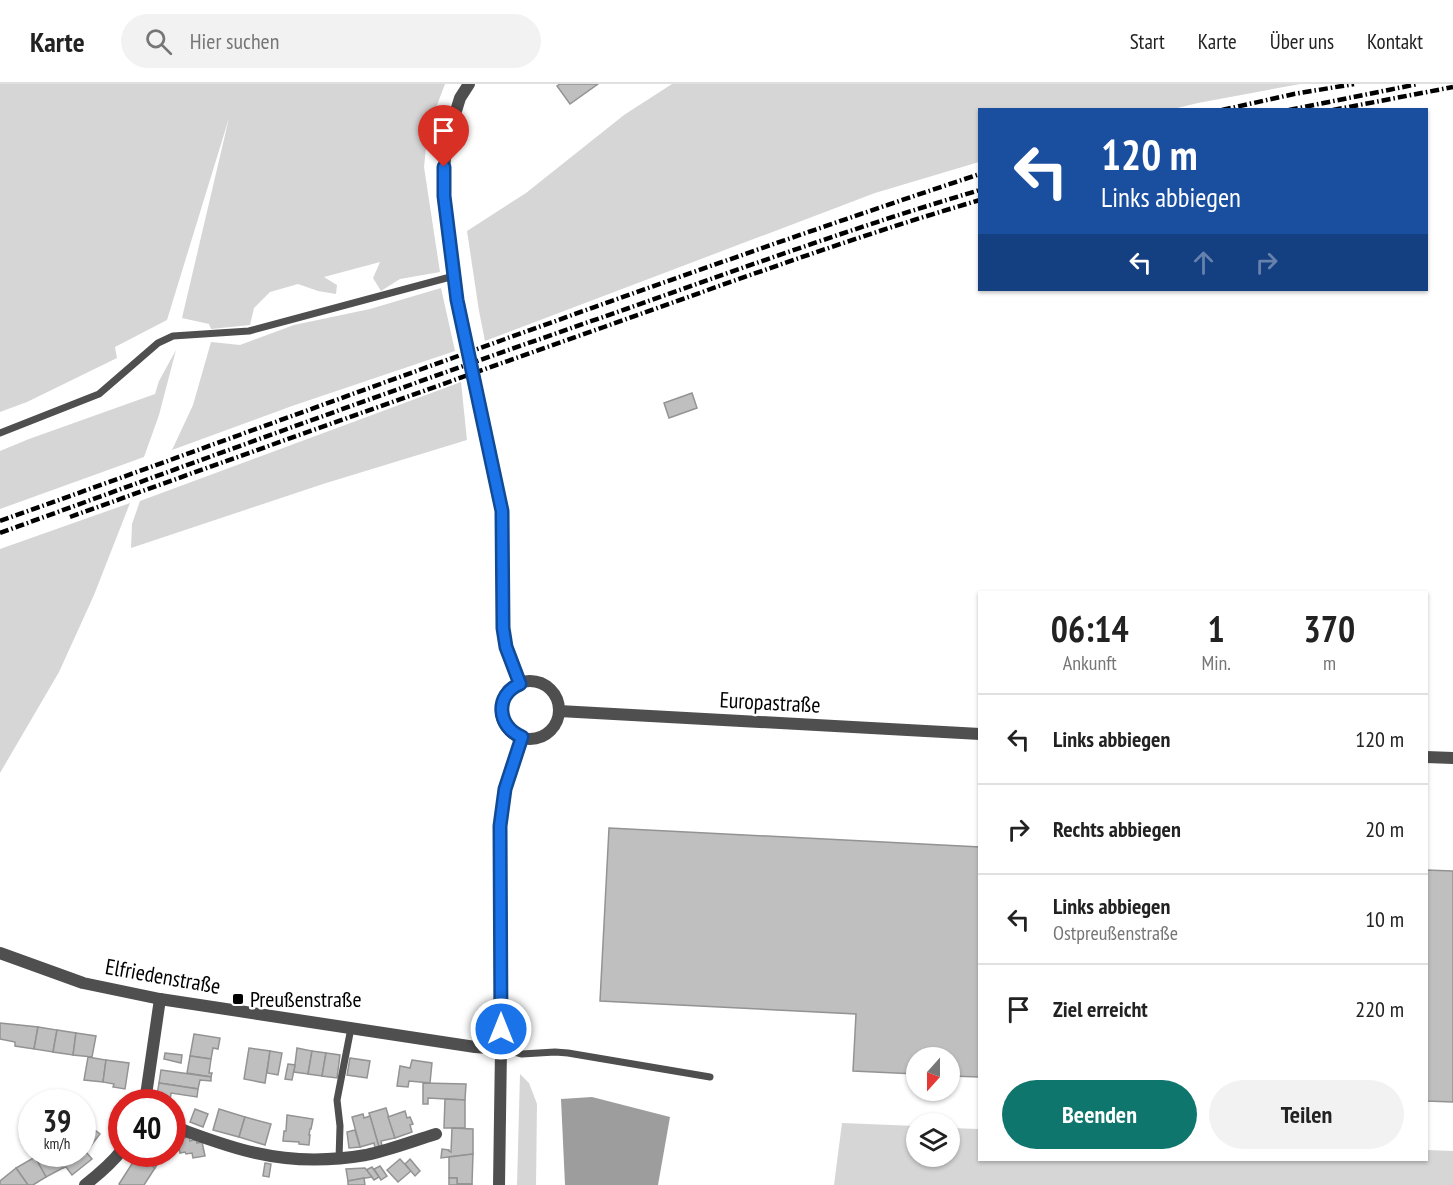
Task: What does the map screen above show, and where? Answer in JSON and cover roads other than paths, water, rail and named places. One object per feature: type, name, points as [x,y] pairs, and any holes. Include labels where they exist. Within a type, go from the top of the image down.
[{"type":"street","points":[[469,84],[460,98],[448,137],[444,167],[444,196],[457,300],[502,511],[503,628],[506,647],[520,684]]},
{"type":"street","points":[[533,682],[549,688],[555,695],[559,711],[555,726],[543,736],[535,739],[522,737],[512,732],[502,717],[504,699],[509,691],[520,684],[533,682]]},
{"type":"street","name":"Europastraße","points":[[559,711],[978,734]]},
{"type":"street","points":[[498,1185],[501,1049],[500,826],[505,789],[522,737]]},
{"type":"street","points":[[1428,757],[1453,758]]},
{"type":"street","name":"Elfriedenstraße","points":[[0,953],[83,983],[160,999],[501,1049]]},
{"type":"street","points":[[147,1089],[160,999]]},
{"type":"street","points":[[186,1131],[232,1147],[270,1156],[300,1159],[339,1159],[382,1151],[436,1134]]},
{"type":"street","points":[[85,1185],[108,1166]]},
{"type":"lane","points":[[0,433],[99,394],[158,343],[173,336],[249,331],[454,276]]},
{"type":"lane","points":[[339,1159],[340,1126],[337,1100],[351,1028]]},
{"type":"lane","points":[[501,1049],[522,1054],[568,1053],[710,1077]]},
{"type":"railway","points":[[1231,108],[1354,84]]},
{"type":"railway","points":[[1299,108],[1418,84]]},
{"type":"railway","points":[[1343,108],[1453,87]]},
{"type":"railway","points":[[0,521],[611,301],[978,175]]},
{"type":"railway","points":[[0,533],[392,391],[760,262],[891,217],[978,191]]},
{"type":"railway","points":[[70,517],[791,261],[978,201]]},
{"type":"place","name":"Preußenstraße","points":[[238,999]]}]
